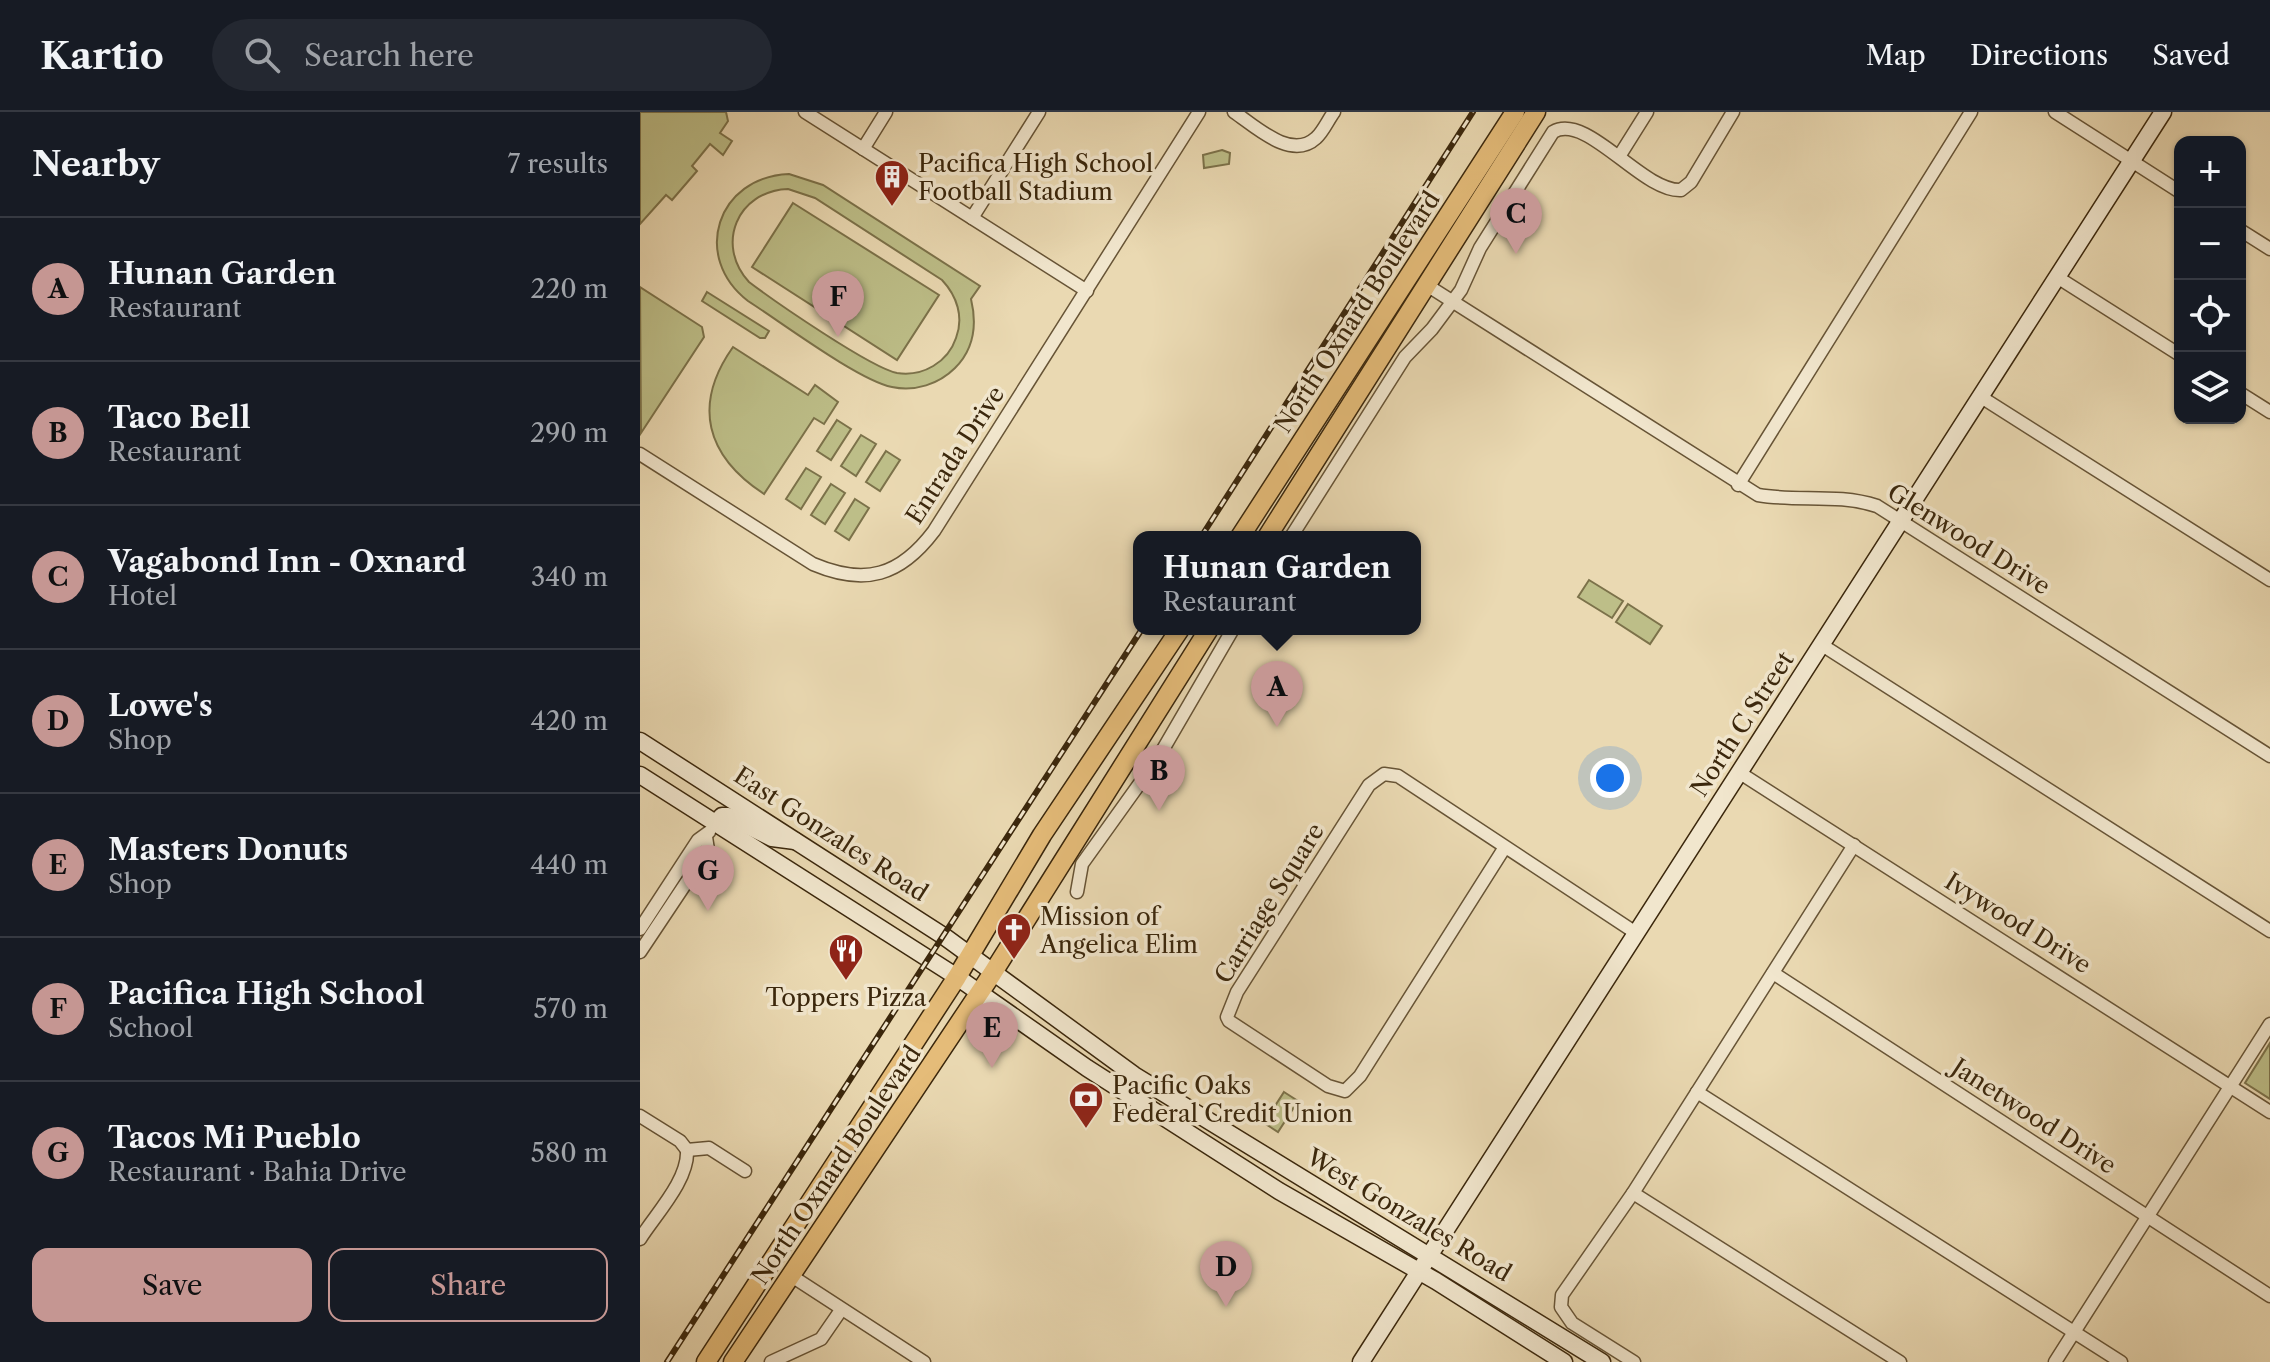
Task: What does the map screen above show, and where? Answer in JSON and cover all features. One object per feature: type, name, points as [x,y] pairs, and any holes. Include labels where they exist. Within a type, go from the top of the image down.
[{"type":"main road","name":"North Oxnard Boulevard","points":[[1244,531],[1515,112]]},
{"type":"main road","name":"North Oxnard Boulevard","points":[[1271,531],[1536,112]]},
{"type":"main road","name":"North C Street","points":[[1361,1362],[2163,112]]},
{"type":"main road","points":[[1374,329],[1389,325],[1407,296],[1425,284],[1430,260],[1427,245]]},
{"type":"main road","name":"North Oxnard Boulevard","points":[[706,1362],[957,977],[1042,835],[1176,635]]},
{"type":"main road","name":"North Oxnard Boulevard","points":[[733,1362],[992,974],[1205,635]]},
{"type":"main road","points":[[1136,697],[1146,726]]},
{"type":"main road","name":"East Gonzales Road","points":[[640,741],[801,842],[992,974]]},
{"type":"main road","points":[[640,775],[710,830],[980,992]]},
{"type":"main road","points":[[710,830],[722,816],[728,816],[772,838],[801,842]]},
{"type":"main road","name":"West Gonzales Road","points":[[992,974],[1134,1075],[1602,1362]]},
{"type":"main road","name":"West Gonzales Road","points":[[980,992],[1087,1068],[1279,1191],[1418,1271],[1564,1362]]},
{"type":"main road","points":[[1226,1156],[1236,1138]]},
{"type":"main road","points":[[742,1306],[757,1305],[776,1283],[790,1275],[786,1267],[797,1247],[794,1226]]},
{"type":"street","points":[[805,112],[1087,291]]},
{"type":"street","points":[[863,149],[886,112]]},
{"type":"street","points":[[972,218],[1039,112]]},
{"type":"street","name":"Entrada Drive","points":[[640,454],[813,564],[855,577],[884,571],[908,559],[934,531],[1199,112]]},
{"type":"street","points":[[1234,112],[1288,146],[1302,147],[1317,138],[1334,112]]},
{"type":"street","points":[[1620,155],[1647,112]]},
{"type":"street","points":[[1295,531],[1405,357],[1467,280],[1491,229],[1553,132],[1570,123],[1590,130],[1669,189],[1687,187],[1733,112]]},
{"type":"street","points":[[1738,485],[1971,112]]},
{"type":"street","points":[[2055,112],[2174,188]]},
{"type":"street","points":[[2246,234],[2270,249]]},
{"type":"street","points":[[2057,277],[2175,352]]},
{"type":"street","name":"Glenwood Drive","points":[[1425,284],[1758,495],[1777,499],[1853,498],[1877,506],[2270,756]]},
{"type":"street","points":[[1981,397],[2270,580]]},
{"type":"street","points":[[2246,397],[2270,412]]},
{"type":"street","points":[[1077,892],[1082,864],[1158,758],[1230,635]]},
{"type":"street","points":[[1822,645],[2270,931]]},
{"type":"street","name":"Ivywood Drive","points":[[1740,773],[2270,1112]]},
{"type":"street","name":"Carriage Square","points":[[1505,847],[1360,1076],[1345,1091],[1328,1086],[1229,1021],[1227,1017],[1237,992],[1376,778],[1384,774],[1398,776],[1636,933]]},
{"type":"street","points":[[640,952],[644,934],[675,876],[698,840],[710,830]]},
{"type":"street","points":[[644,934],[708,850],[710,830]]},
{"type":"street","points":[[1634,1362],[1572,1323],[1561,1307],[1569,1284],[1633,1193],[1854,845]]},
{"type":"street","name":"Janetwood Drive","points":[[1773,973],[2270,1296]]},
{"type":"street","points":[[2055,1362],[2270,1024]]},
{"type":"street","points":[[1697,1092],[2121,1362]]},
{"type":"street","points":[[640,1116],[680,1141],[687,1150],[686,1164],[640,1239]]},
{"type":"street","points":[[687,1150],[709,1148],[745,1171]]},
{"type":"street","points":[[1633,1193],[1900,1362]]},
{"type":"street","points":[[790,1275],[924,1362]]},
{"type":"street","points":[[771,1362],[794,1348],[821,1339],[841,1310]]},
{"type":"green space","points":[[640,112],[726,112],[728,121],[720,133],[732,141],[723,155],[710,144],[692,166],[697,171],[672,200],[666,195],[640,224]]},
{"type":"green space","points":[[1222,150],[1230,153],[1229,164],[1204,168],[1203,155]]},
{"type":"green space","points":[[789,174],[823,185],[980,286],[971,299],[974,327],[970,344],[955,368],[926,385],[892,387],[860,374],[748,301],[730,283],[720,263],[717,242],[720,222],[729,204],[744,189],[764,179]],"holes":[[[788,189],[815,198],[947,286],[958,307],[959,322],[952,347],[941,361],[916,373],[897,373],[884,368],[823,333],[749,282],[734,252],[733,237],[744,210],[770,192]]]},
{"type":"green space","points":[[793,203],[939,295],[897,360],[752,267]]},
{"type":"green space","points":[[640,287],[702,327],[704,337],[641,433]]},
{"type":"green space","points":[[707,292],[769,331],[765,338],[760,338],[702,301]]},
{"type":"green space","points":[[733,347],[808,395],[815,385],[838,402],[824,424],[814,418],[764,494],[729,463],[711,428],[709,409],[712,389]]},
{"type":"green space","points":[[837,420],[851,429],[831,460],[817,451]]},
{"type":"green space","points":[[861,435],[876,444],[856,476],[841,466]]},
{"type":"green space","points":[[886,451],[900,460],[880,491],[866,482]]},
{"type":"green space","points":[[806,468],[821,477],[801,509],[786,499]]},
{"type":"green space","points":[[831,484],[845,493],[825,524],[811,515]]},
{"type":"green space","points":[[855,499],[869,508],[849,540],[835,531]]},
{"type":"green space","points":[[1589,580],[1623,601],[1612,618],[1578,597]]},
{"type":"green space","points":[[1628,604],[1662,626],[1650,644],[1616,622]]},
{"type":"green space","points":[[2270,1043],[2270,1099],[2245,1083]]},
{"type":"green space","points":[[1284,1092],[1298,1101],[1278,1132],[1264,1123]]},
{"type":"railway","points":[[1205,531],[1473,112]]},
{"type":"railway","points":[[667,1362],[1138,635]]},
{"type":"place","name":"Pacifica High School Football Stadium","points":[[892,208]]},
{"type":"place","name":"Vagabond Inn - Oxnard","points":[[1516,254]]},
{"type":"place","name":"Pacifica High School","points":[[838,337]]},
{"type":"place","name":"Hunan Garden","points":[[1277,727]]},
{"type":"place","name":"Taco Bell","points":[[1159,811]]},
{"type":"place","name":"Tacos Mi Pueblo","points":[[708,911]]},
{"type":"place","name":"Mission of Angelica Elim","points":[[1014,961]]},
{"type":"place","name":"Toppers Pizza","points":[[846,982]]},
{"type":"place","name":"Masters Donuts","points":[[992,1068]]},
{"type":"place","name":"Pacific Oaks Federal Credit Union","points":[[1086,1130]]},
{"type":"place","name":"Lowe's","points":[[1226,1307]]}]
